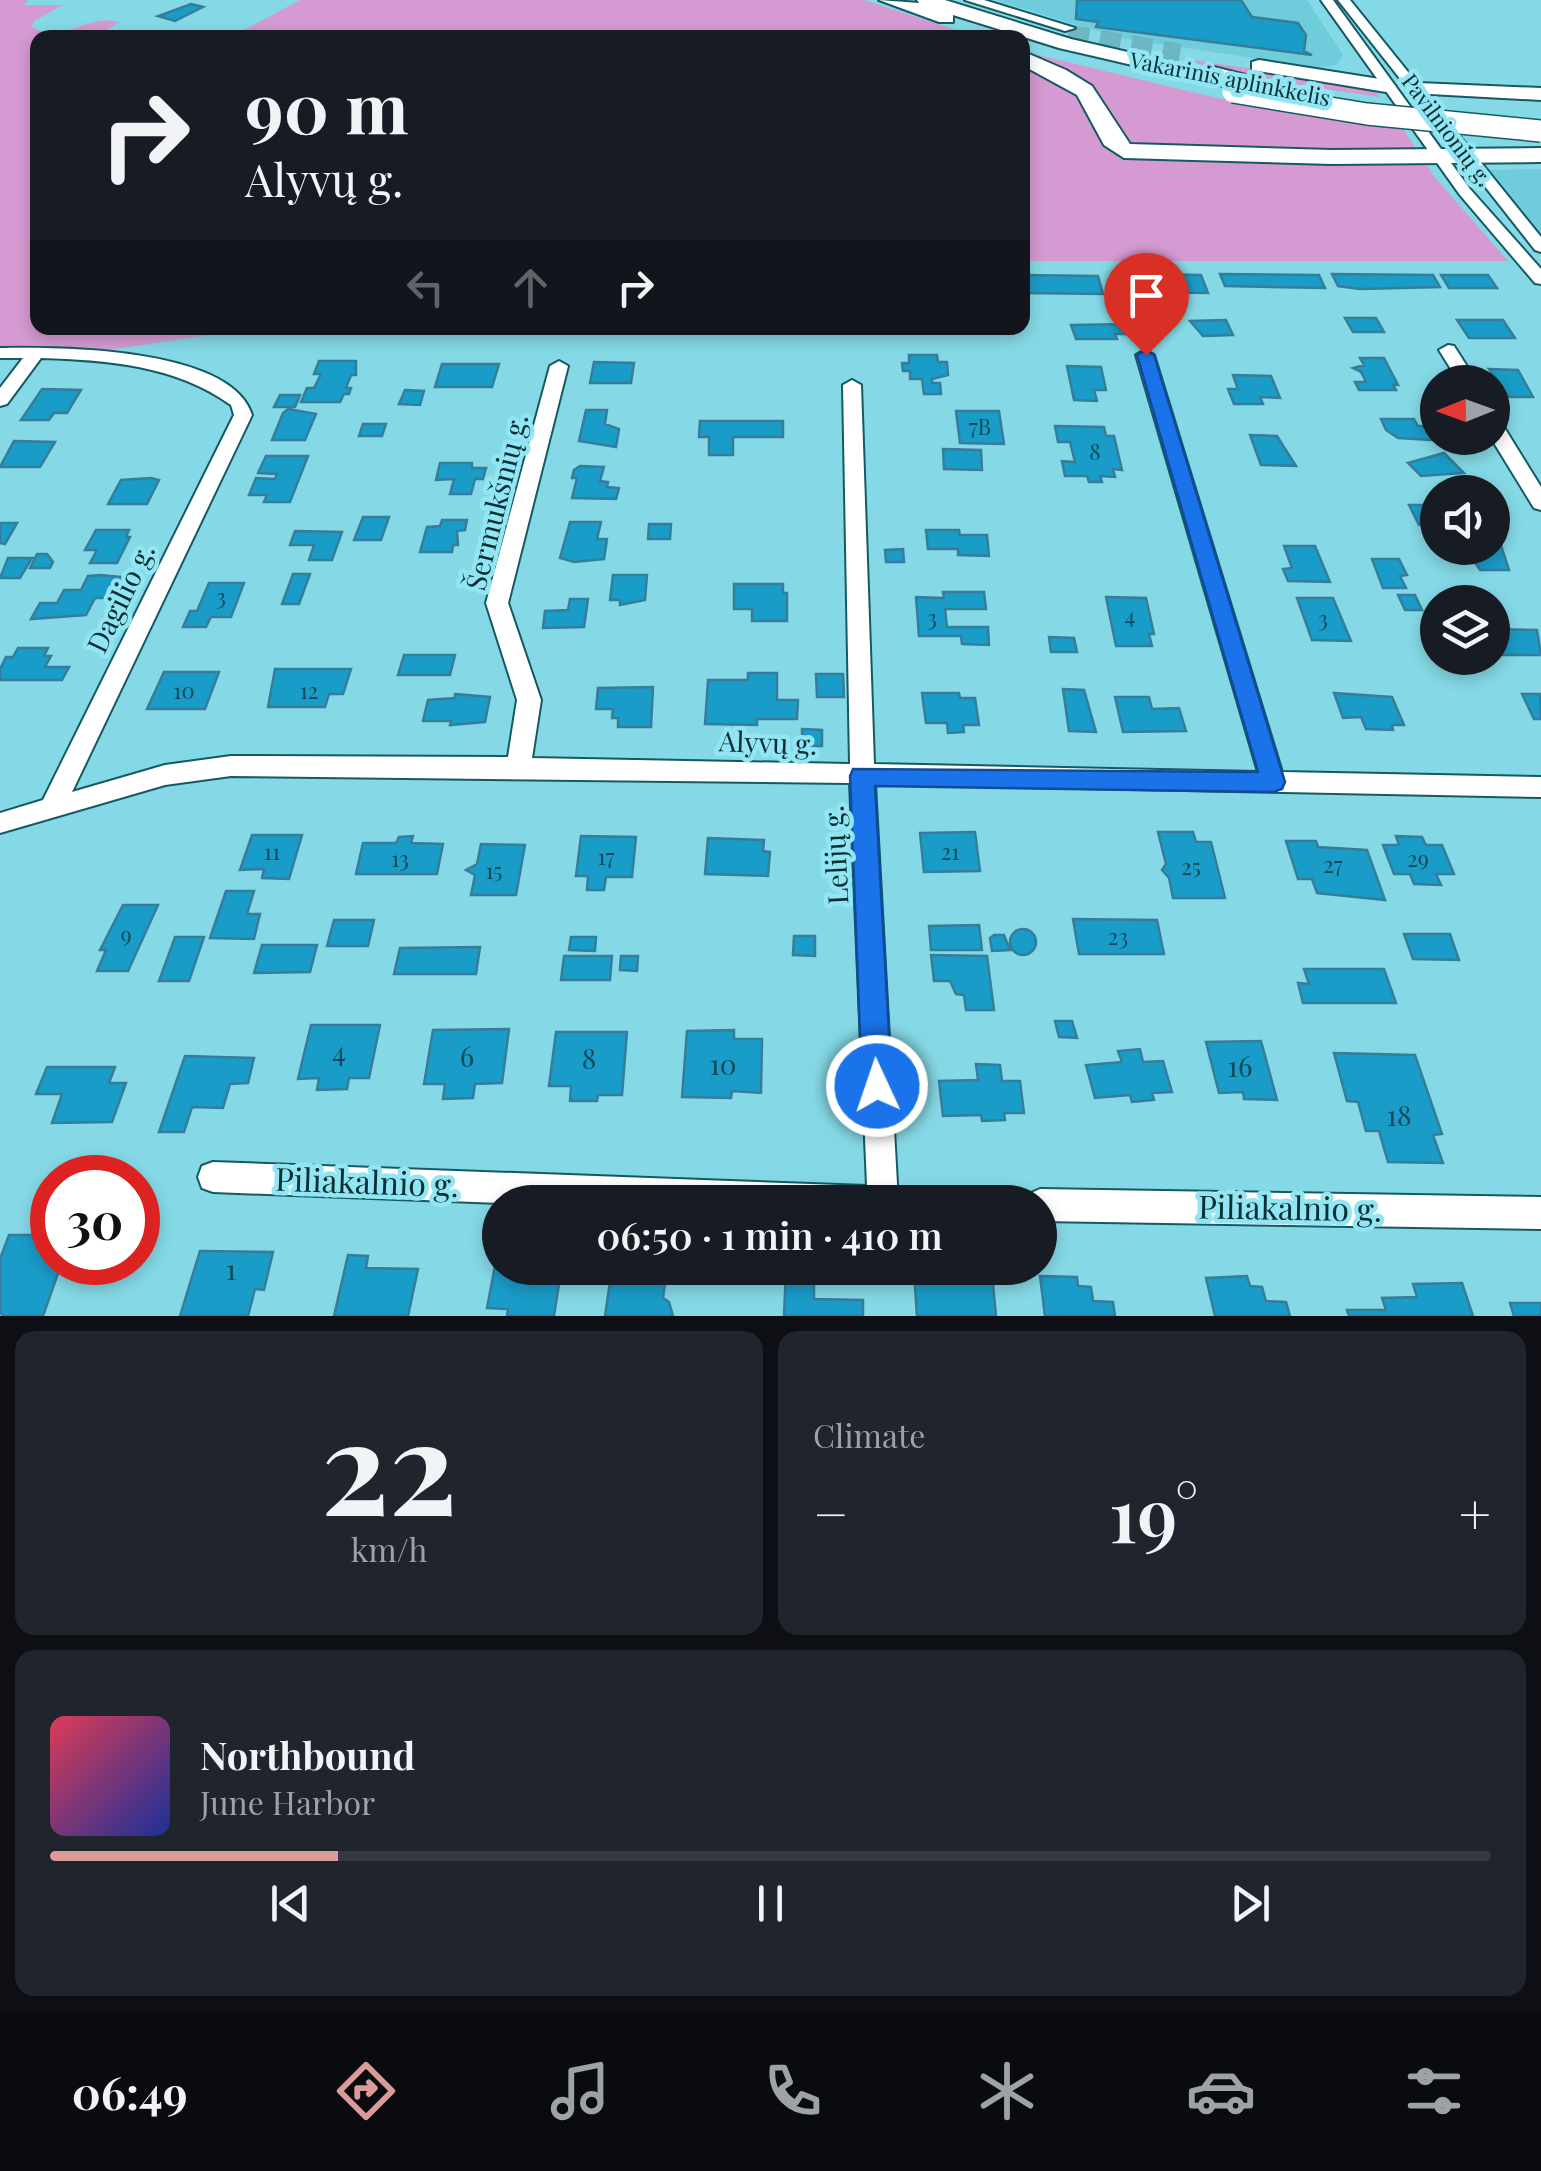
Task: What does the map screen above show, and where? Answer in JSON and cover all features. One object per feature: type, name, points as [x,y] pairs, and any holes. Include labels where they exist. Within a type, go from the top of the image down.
[{"type":"highway","name":"Vakarinis aplinkkelis","points":[[888,0],[1014,30]]},
{"type":"highway","points":[[946,0],[1068,32],[1236,85]]},
{"type":"highway","name":"Vakarinis aplinkkelis","points":[[922,5],[988,30]]},
{"type":"highway","points":[[922,5],[966,30]]},
{"type":"highway","name":"Vakarinis aplinkkelis","points":[[1030,34],[1367,114],[1541,131]]},
{"type":"highway","name":"Vakarinis aplinkkelis","points":[[1030,44],[1140,73],[1411,109],[1541,120]]},
{"type":"highway","points":[[1180,54],[1386,86]]},
{"type":"highway","points":[[1326,76],[1359,69],[1364,56]]},
{"type":"highway","points":[[1030,61],[1087,92],[1102,115],[1110,138],[1124,151],[1541,155]]},
{"type":"highway","points":[[1421,93],[1541,94]]},
{"type":"street","points":[[971,0],[1068,32]]},
{"type":"street","name":"Pavilnionių g.","points":[[1327,0],[1438,156],[1491,224],[1541,279]]},
{"type":"street","name":"Pavilnionių g.","points":[[1344,0],[1541,247]]},
{"type":"street","points":[[1386,86],[1421,93]]},
{"type":"street","points":[[1448,350],[1457,365]]},
{"type":"street","points":[[0,353],[36,352]]},
{"type":"street","points":[[0,400],[36,352]]},
{"type":"street","name":"Dagilio g.","points":[[36,352],[88,354],[204,378],[239,402],[242,415],[53,806]]},
{"type":"street","points":[[1146,355],[1273,782]]},
{"type":"street","name":"Šermukšnių g.","points":[[519,767],[529,700],[497,604],[559,366]]},
{"type":"street","name":"Lelijų g.","points":[[852,385],[862,776],[881,1185]]},
{"type":"street","points":[[1510,453],[1541,504]]},
{"type":"street","name":"Alyvų g.","points":[[0,823],[165,775],[231,766],[519,767],[1541,786]]},
{"type":"street","name":"Piliakalnio g.","points":[[213,1176],[482,1186]]},
{"type":"street","name":"Piliakalnio g.","points":[[1057,1205],[1541,1213]]},
{"type":"shaded area","points":[[0,0],[28,0],[24,5],[63,5],[34,21],[32,27],[39,30],[30,30],[30,335],[210,335],[88,353],[0,353]]},
{"type":"shaded area","points":[[300,0],[864,0],[956,30],[244,30]]},
{"type":"shaded area","points":[[995,0],[1307,0],[1343,55],[1337,65],[1318,68],[1120,38]]},
{"type":"shaded area","points":[[108,20],[119,22],[106,30],[69,30]]},
{"type":"shaded area","points":[[1030,53],[1217,98],[1402,127],[1433,175],[1508,261],[1030,261]]},
{"type":"shaded area","points":[[1179,58],[1365,86],[1380,97],[1243,77]]},
{"type":"shaded area","points":[[1541,169],[1541,236],[1488,170]]},
{"type":"building","points":[[1077,0],[1241,0],[1252,17],[1298,23],[1306,35],[1304,51],[1312,55],[1096,27],[1098,22],[1076,19]]},
{"type":"building","points":[[191,4],[203,7],[175,21],[158,16]]},
{"type":"building","points":[[1139,274],[1201,275],[1208,293],[1145,292]]},
{"type":"building","points":[[1220,274],[1319,275],[1325,288],[1225,286]]},
{"type":"building","points":[[1332,274],[1433,275],[1440,287],[1360,289],[1338,286]]},
{"type":"building","points":[[1030,275],[1098,276],[1103,294],[1030,293]]},
{"type":"building","points":[[1441,275],[1488,275],[1497,288],[1449,288]]},
{"type":"building","points":[[1345,318],[1376,318],[1384,332],[1353,332]]},
{"type":"building","points":[[1226,320],[1233,335],[1203,336],[1190,321]]},
{"type":"building","points":[[1457,320],[1503,320],[1515,338],[1469,338]]},
{"type":"building","points":[[1128,324],[1132,334],[1115,334],[1117,339],[1076,339],[1071,325]]},
{"type":"building","points":[[909,355],[937,355],[938,362],[947,362],[948,375],[932,379],[932,383],[940,383],[941,394],[924,394],[922,379],[910,379],[910,371],[903,371],[902,363],[909,363]]},
{"type":"building","points":[[1360,358],[1384,358],[1398,385],[1393,385],[1396,390],[1359,390],[1355,382],[1366,382],[1361,372],[1353,368],[1364,365]]},
{"type":"building","points":[[319,361],[356,361],[356,375],[351,375],[346,388],[351,388],[349,394],[344,394],[340,402],[301,402],[307,388],[314,388],[321,374],[314,374]]},
{"type":"building","points":[[594,362],[634,363],[631,383],[590,383]]},
{"type":"building","points":[[442,364],[499,364],[492,387],[435,387]]},
{"type":"building","points":[[1067,366],[1101,367],[1106,390],[1094,390],[1097,401],[1074,400]]},
{"type":"building","points":[[1510,370],[1518,370],[1533,397],[1510,397]]},
{"type":"building","points":[[1233,375],[1271,376],[1280,398],[1260,397],[1263,404],[1234,404],[1228,389],[1238,389]]},
{"type":"building","points":[[42,389],[81,390],[67,413],[54,413],[49,420],[21,420]]},
{"type":"building","points":[[405,390],[424,391],[420,405],[399,404]]},
{"type":"building","points":[[280,395],[300,395],[295,407],[274,407]]},
{"type":"building","points":[[288,409],[316,414],[305,440],[272,440]]},
{"type":"building","points":[[586,410],[607,410],[605,424],[619,429],[616,447],[579,441]]},
{"type":"building","points":[[956,411],[999,411],[1004,444],[960,443]]},
{"type":"building","points":[[1381,419],[1414,419],[1420,426],[1420,439],[1398,438],[1386,430]]},
{"type":"building","points":[[700,421],[783,421],[783,437],[733,437],[733,455],[709,455],[709,437],[699,437]]},
{"type":"building","points":[[363,424],[386,424],[382,436],[359,436]]},
{"type":"building","points":[[1055,426],[1104,427],[1106,436],[1114,436],[1122,470],[1113,469],[1115,477],[1100,476],[1102,482],[1089,482],[1087,476],[1065,476],[1062,461],[1075,462],[1070,442],[1058,442]]},
{"type":"building","points":[[1250,435],[1277,436],[1296,466],[1261,465]]},
{"type":"building","points":[[14,441],[55,442],[40,467],[0,467]]},
{"type":"building","points":[[943,449],[981,450],[982,470],[944,469]]},
{"type":"building","points":[[1446,455],[1464,473],[1420,475],[1408,463]]},
{"type":"building","points":[[266,456],[308,456],[290,502],[264,502],[267,495],[249,495],[256,478],[275,479],[277,474],[258,473]]},
{"type":"building","points":[[440,463],[472,463],[472,468],[486,468],[483,479],[475,479],[471,494],[450,494],[454,479],[436,480]]},
{"type":"building","points":[[580,466],[604,467],[600,481],[608,482],[607,487],[619,488],[616,499],[572,498],[577,478],[572,478],[574,470]]},
{"type":"building","points":[[121,480],[159,480],[147,504],[108,504]]},
{"type":"building","points":[[1409,505],[1420,505],[1419,525]]},
{"type":"building","points":[[363,517],[389,517],[381,540],[354,540]]},
{"type":"building","points":[[442,520],[467,520],[465,530],[457,531],[458,545],[453,545],[452,552],[420,552],[427,527],[440,526]]},
{"type":"building","points":[[570,522],[601,522],[597,539],[607,539],[604,559],[574,562],[560,558]]},
{"type":"building","points":[[0,523],[17,523],[5,544],[0,543]]},
{"type":"building","points":[[649,524],[671,524],[670,539],[648,539]]},
{"type":"building","points":[[96,530],[129,530],[126,537],[130,537],[117,563],[90,563],[97,550],[85,550]]},
{"type":"building","points":[[926,530],[987,535],[989,556],[958,555],[958,549],[928,549]]},
{"type":"building","points":[[295,531],[342,532],[332,560],[309,560],[314,545],[290,545]]},
{"type":"building","points":[[1284,546],[1315,546],[1330,582],[1288,581],[1283,569],[1292,568]]},
{"type":"building","points":[[903,549],[904,562],[886,562],[885,550]]},
{"type":"building","points":[[37,554],[47,554],[53,562],[50,568],[30,568]]},
{"type":"building","points":[[8,558],[32,558],[20,578],[0,578]]},
{"type":"building","points":[[1372,559],[1399,559],[1407,575],[1400,576],[1406,588],[1383,588]]},
{"type":"building","points":[[1477,565],[1507,565],[1509,570],[1480,570]]},
{"type":"building","points":[[293,574],[310,574],[299,604],[282,604]]},
{"type":"building","points":[[613,575],[647,575],[645,600],[620,605],[620,600],[610,600]]},
{"type":"building","points":[[88,576],[122,577],[111,598],[95,598],[86,615],[31,619],[40,603],[57,603],[64,590],[81,590]]},
{"type":"building","points":[[209,583],[244,583],[231,617],[211,617],[206,627],[183,627],[190,611],[197,611]]},
{"type":"building","points":[[734,584],[783,584],[783,593],[787,593],[787,621],[752,621],[752,609],[734,609]]},
{"type":"building","points":[[943,592],[984,592],[986,609],[945,609],[947,627],[988,627],[989,645],[962,644],[961,636],[919,636],[916,597],[944,598]]},
{"type":"building","points":[[1398,595],[1415,595],[1420,610],[1405,610]]},
{"type":"building","points":[[1106,597],[1146,598],[1154,634],[1149,634],[1152,646],[1116,646]]},
{"type":"building","points":[[1297,598],[1333,598],[1351,641],[1312,640]]},
{"type":"building","points":[[570,599],[588,599],[584,627],[543,628],[545,611],[568,610]]},
{"type":"building","points":[[1510,629],[1537,630],[1541,655],[1510,655]]},
{"type":"building","points":[[1049,637],[1074,638],[1077,652],[1051,652]]},
{"type":"building","points":[[18,648],[48,648],[44,656],[51,656],[45,667],[69,667],[62,680],[0,680],[6,657],[13,657]]},
{"type":"building","points":[[404,655],[455,655],[450,675],[398,675]]},
{"type":"building","points":[[275,669],[351,669],[343,694],[329,694],[325,707],[268,707]]},
{"type":"building","points":[[164,672],[219,672],[205,709],[147,709]]},
{"type":"building","points":[[748,673],[777,673],[777,700],[798,700],[797,719],[757,719],[757,725],[705,724],[708,680],[748,680]]},
{"type":"building","points":[[816,674],[843,674],[844,697],[817,697]]},
{"type":"building","points":[[653,687],[651,727],[618,727],[618,718],[612,718],[613,709],[596,709],[598,688]]},
{"type":"building","points":[[1063,689],[1084,690],[1096,732],[1069,731]]},
{"type":"building","points":[[922,693],[959,693],[960,698],[975,698],[979,725],[963,725],[964,732],[948,733],[947,723],[926,723]]},
{"type":"building","points":[[1334,693],[1392,697],[1404,725],[1392,725],[1393,730],[1366,729],[1361,717],[1343,718]]},
{"type":"building","points":[[455,694],[490,697],[485,722],[450,725],[451,721],[423,721],[428,700],[455,698]]},
{"type":"building","points":[[1522,694],[1540,694],[1541,719],[1534,719]]},
{"type":"building","points":[[1115,697],[1149,697],[1152,709],[1179,708],[1186,731],[1123,732]]},
{"type":"building","points":[[802,729],[822,730],[822,746],[802,746]]},
{"type":"building","points":[[975,832],[980,871],[924,872],[920,833]]},
{"type":"building","points":[[1158,832],[1193,832],[1196,842],[1211,842],[1225,898],[1173,898],[1169,878],[1162,870],[1166,864]]},
{"type":"building","points":[[252,835],[302,835],[289,879],[262,878],[264,869],[240,870]]},
{"type":"building","points":[[413,836],[411,843],[443,844],[437,874],[356,874],[363,843],[396,843],[399,837]]},
{"type":"building","points":[[581,836],[636,837],[632,877],[606,877],[604,890],[587,890],[588,876],[576,876]]},
{"type":"building","points":[[1396,836],[1422,837],[1426,845],[1442,845],[1454,874],[1436,874],[1441,885],[1414,884],[1410,874],[1394,874],[1383,845],[1399,845]]},
{"type":"building","points":[[708,838],[764,840],[763,851],[770,852],[768,876],[705,874]]},
{"type":"building","points":[[1286,841],[1316,841],[1318,847],[1367,850],[1385,900],[1317,893],[1312,879],[1298,879]]},
{"type":"building","points":[[481,844],[525,845],[516,895],[471,895],[475,875],[466,870],[477,864]]},
{"type":"building","points":[[226,891],[254,891],[247,914],[260,914],[254,939],[210,938]]},
{"type":"building","points":[[123,905],[158,905],[128,971],[97,971],[106,950],[100,950]]},
{"type":"building","points":[[1073,919],[1157,920],[1164,954],[1079,954]]},
{"type":"building","points":[[334,920],[374,920],[368,946],[327,946]]},
{"type":"building","points":[[979,925],[982,950],[931,950],[929,926]]},
{"type":"building","points":[[1023,929],[1032,933],[1036,942],[1032,951],[1023,955],[1014,951],[1010,942],[1014,933]]},
{"type":"building","points":[[1404,934],[1450,934],[1459,960],[1413,959]]},
{"type":"building","points":[[1004,935],[1010,950],[992,951],[990,938]]},
{"type":"building","points":[[794,936],[815,936],[815,956],[793,955]]},
{"type":"building","points":[[175,937],[204,937],[189,981],[159,981]]},
{"type":"building","points":[[571,937],[596,937],[595,951],[569,950]]},
{"type":"building","points":[[262,945],[317,945],[310,972],[254,973]]},
{"type":"building","points":[[480,947],[476,974],[394,974],[400,948]]},
{"type":"building","points":[[931,955],[987,956],[994,1010],[966,1010],[964,995],[956,994],[950,981],[934,981]]},
{"type":"building","points":[[564,956],[612,956],[610,980],[561,980]]},
{"type":"building","points":[[621,956],[638,956],[637,971],[620,970]]},
{"type":"building","points":[[1304,969],[1384,969],[1396,1003],[1303,1003],[1298,983],[1309,984]]},
{"type":"building","points":[[1055,1021],[1072,1021],[1077,1038],[1059,1037]]},
{"type":"building","points":[[311,1025],[380,1025],[369,1078],[349,1078],[347,1089],[317,1090],[319,1078],[298,1079]]},
{"type":"building","points":[[509,1029],[502,1083],[475,1084],[473,1098],[443,1099],[445,1084],[424,1084],[433,1030]]},
{"type":"building","points":[[734,1030],[734,1039],[762,1039],[761,1093],[732,1091],[731,1098],[682,1097],[687,1031]]},
{"type":"building","points":[[556,1032],[627,1032],[622,1095],[598,1095],[597,1101],[570,1101],[571,1086],[549,1086]]},
{"type":"building","points":[[1261,1041],[1277,1100],[1244,1099],[1243,1092],[1219,1093],[1206,1042]]},
{"type":"building","points":[[1140,1049],[1143,1062],[1163,1061],[1172,1092],[1152,1093],[1154,1100],[1132,1102],[1130,1095],[1095,1098],[1086,1065],[1122,1062],[1118,1051]]},
{"type":"building","points":[[1334,1053],[1415,1055],[1442,1134],[1433,1135],[1443,1163],[1388,1162],[1379,1131],[1366,1131],[1358,1102],[1347,1101]]},
{"type":"building","points":[[185,1056],[254,1058],[248,1083],[230,1084],[223,1108],[192,1107],[184,1132],[159,1132]]},
{"type":"building","points":[[976,1064],[1000,1065],[1002,1081],[1020,1081],[1024,1113],[1004,1113],[1005,1120],[982,1121],[981,1115],[943,1116],[939,1081],[978,1080]]},
{"type":"building","points":[[47,1067],[115,1067],[109,1083],[126,1083],[112,1122],[52,1123],[62,1094],[36,1094]]},
{"type":"building","points":[[9,1235],[30,1235],[30,1285],[54,1285],[43,1316],[0,1313],[0,1259]]},
{"type":"building","points":[[200,1251],[273,1252],[264,1290],[255,1289],[248,1316],[180,1316]]},
{"type":"building","points":[[348,1255],[368,1256],[366,1268],[418,1269],[408,1316],[334,1316]]},
{"type":"building","points":[[1057,1276],[1077,1277],[1078,1286],[1091,1287],[1093,1301],[1113,1302],[1115,1316],[1045,1316],[1041,1285],[1057,1285]]},
{"type":"building","points":[[1247,1276],[1250,1286],[1262,1287],[1266,1301],[1286,1302],[1290,1316],[1215,1316],[1206,1278]]},
{"type":"building","points":[[1462,1283],[1473,1316],[1349,1316],[1347,1310],[1386,1310],[1382,1298],[1417,1297],[1413,1284]]},
{"type":"building","points":[[491,1285],[559,1285],[554,1316],[507,1316],[508,1309],[487,1308]]},
{"type":"building","points":[[610,1285],[665,1285],[663,1298],[669,1302],[673,1316],[605,1316]]},
{"type":"building","points":[[785,1285],[814,1285],[814,1299],[863,1300],[863,1316],[784,1316]]},
{"type":"building","points":[[915,1285],[993,1285],[996,1316],[917,1316]]},
{"type":"building","points":[[1510,1303],[1541,1303],[1541,1316],[1514,1316]]},
{"type":"tunnel","points":[[1068,35],[1180,54]]},
{"type":"route","points":[[877,1086],[862,776],[1273,782],[1146,355]]}]
